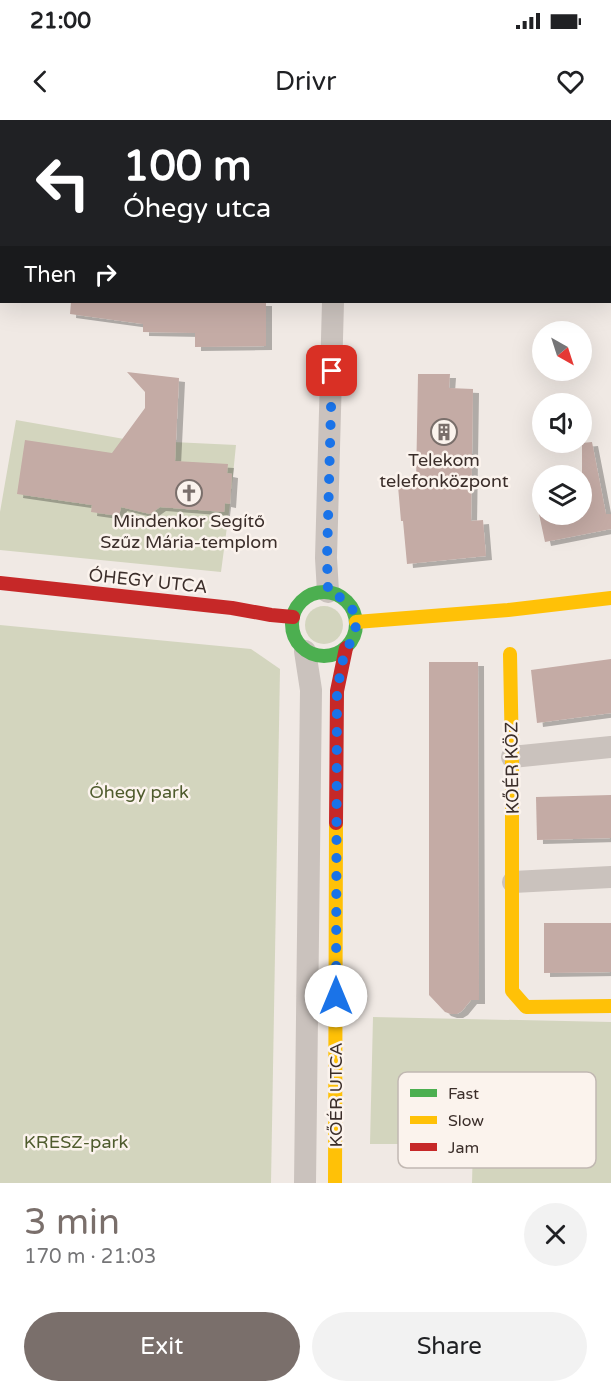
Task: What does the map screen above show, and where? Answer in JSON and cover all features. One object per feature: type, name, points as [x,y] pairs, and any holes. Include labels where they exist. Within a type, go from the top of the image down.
[{"type":"street","points":[[328,592],[333,303]]},
{"type":"street","name":"ÓHEGY UTCA","points":[[0,583],[292,617]]},
{"type":"street","points":[[328,592],[340,596],[351,606],[356,622],[353,639],[346,648],[325,657],[305,651],[297,642],[292,629],[292,617],[301,600],[312,594],[328,592]]},
{"type":"street","points":[[356,622],[508,610],[611,598]]},
{"type":"street","name":"KŐÉR UTCA","points":[[335,1183],[337,691],[346,648]]},
{"type":"street","name":"KŐÉR UTCA","points":[[305,651],[311,690],[305,1183]]},
{"type":"street","name":"KŐÉR KÖZ","points":[[510,654],[512,991],[525,1007],[611,1006]]},
{"type":"street","points":[[512,757],[611,747]]},
{"type":"street","points":[[513,882],[611,877]]},
{"type":"green space","points":[[16,420],[130,440],[236,445],[221,572],[0,550],[0,512]]},
{"type":"green space","points":[[324,606],[337,612],[343,625],[337,638],[324,644],[311,638],[305,625],[311,612]]},
{"type":"green space","name":"Óhegy park","points":[[0,625],[251,649],[280,669],[271,1183],[0,1183]]},
{"type":"green space","points":[[373,1017],[611,1022],[611,1183],[472,1183],[472,1168],[596,1168],[596,1072],[398,1072],[398,1144],[370,1144]]},
{"type":"building","points":[[71,303],[266,303],[266,346],[195,347],[195,333],[143,332],[143,324],[70,314]]},
{"type":"building","points":[[127,372],[179,378],[175,461],[228,464],[227,473],[232,474],[230,504],[225,503],[224,512],[160,507],[150,514],[121,507],[119,516],[91,512],[92,505],[17,494],[25,440],[112,453],[145,408],[145,392]]},
{"type":"building","name":"Telekom telefonközpont","points":[[418,374],[450,374],[449,388],[473,389],[471,521],[483,520],[486,556],[407,564],[398,486],[416,484]]},
{"type":"building","points":[[592,442],[606,514],[611,514],[611,529],[545,542],[541,525],[592,525],[592,465],[582,465],[582,453],[592,453]]},
{"type":"building","points":[[611,659],[611,713],[537,723],[531,670]]},
{"type":"building","points":[[429,662],[478,662],[479,1000],[471,1000],[457,1014],[445,1012],[429,995]]},
{"type":"building","points":[[611,795],[611,838],[537,840],[536,797]]},
{"type":"building","points":[[544,923],[611,923],[611,972],[544,973]]},
{"type":"traffic: fast","points":[[324,592],[336,594],[347,601],[354,612],[356,624],[354,636],[347,647],[336,654],[324,656],[312,654],[301,647],[294,636],[292,624],[294,612],[301,601],[312,594],[324,592]]},
{"type":"traffic: slow","points":[[356,622],[508,610],[611,598]]},
{"type":"traffic: slow","points":[[510,654],[512,991],[526,1007],[611,1006]]},
{"type":"traffic: slow","points":[[335,1183],[336,823]]},
{"type":"traffic: jam","points":[[0,583],[232,608],[293,617]]},
{"type":"traffic: jam","points":[[336,823],[337,691],[346,648]]},
{"type":"place","name":"Telekom telefonközpont","points":[[444,432]]},
{"type":"place","name":"Mindenkor Segítő Szűz Mária-templom","points":[[189,493]]},
{"type":"route","points":[[332,371],[328,592],[340,596],[351,606],[356,622],[353,639],[346,648],[337,691],[336,996]]},
{"type":"park label","name":"KRESZ-park","points":[[76,1142]]}]
